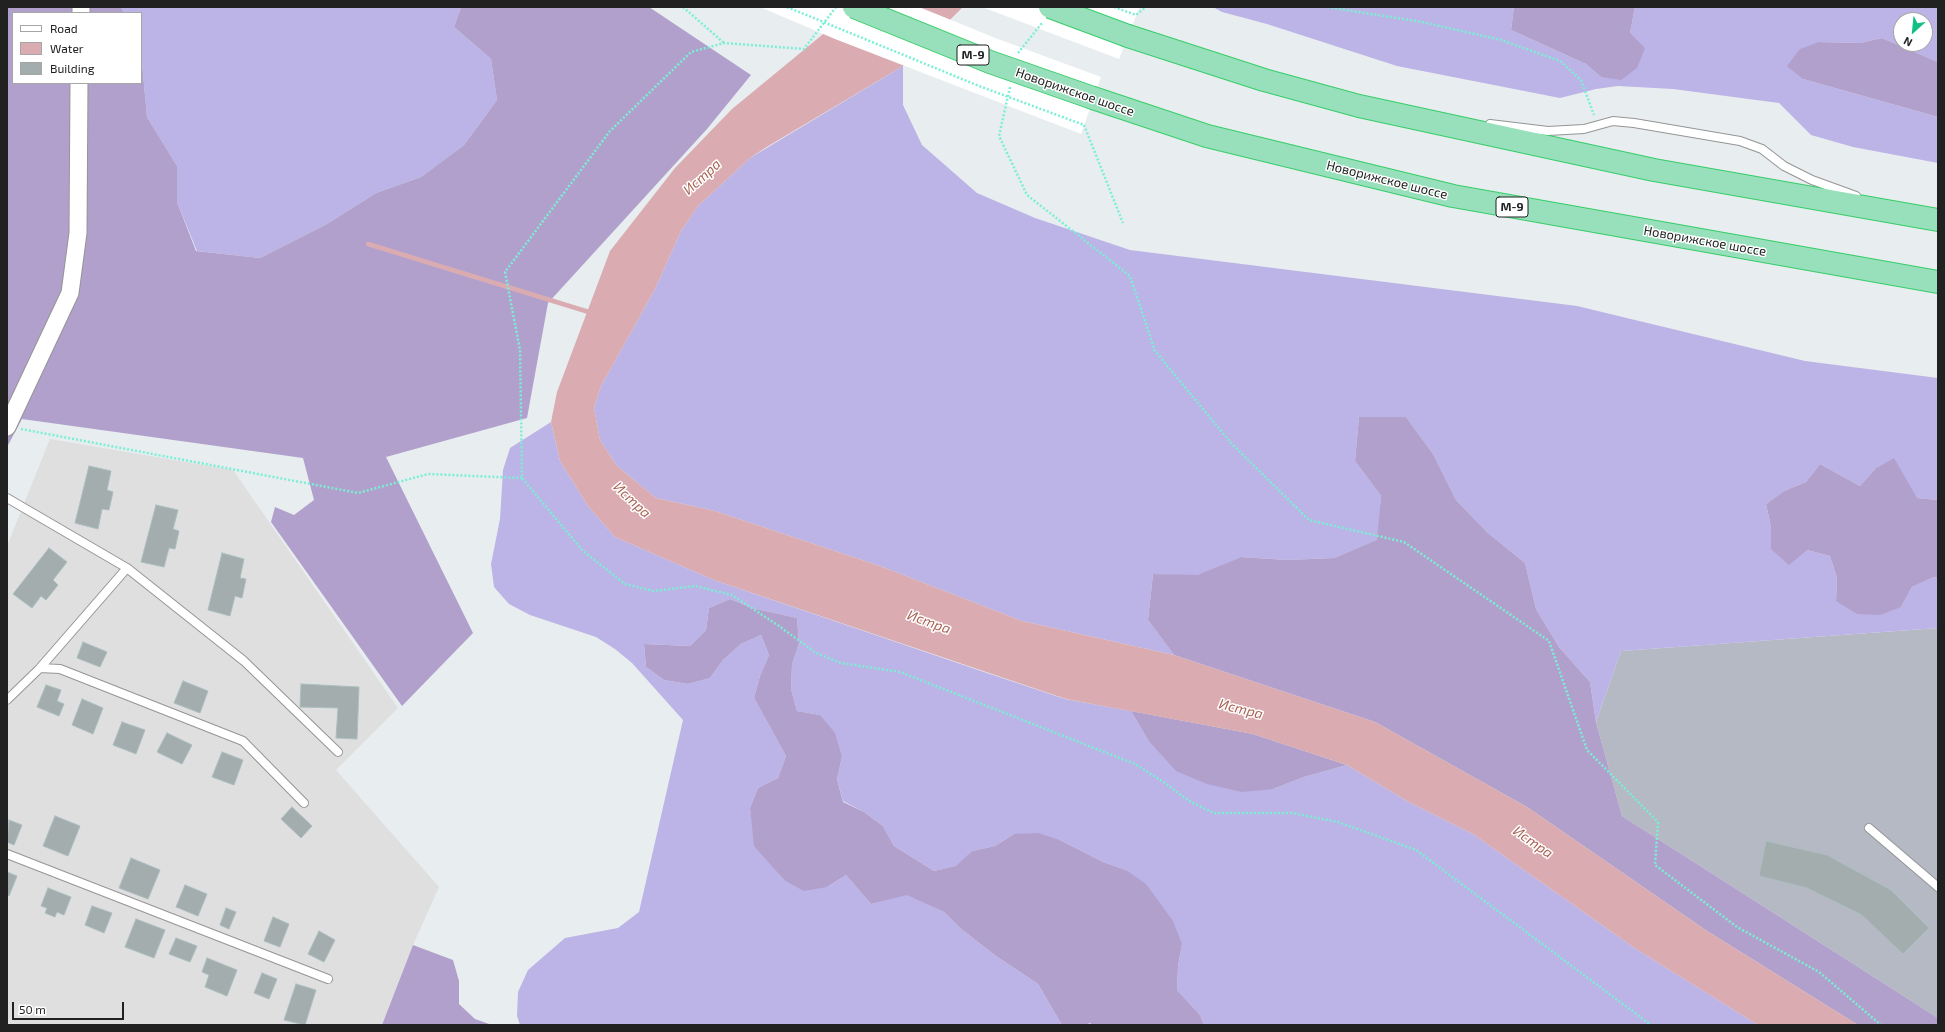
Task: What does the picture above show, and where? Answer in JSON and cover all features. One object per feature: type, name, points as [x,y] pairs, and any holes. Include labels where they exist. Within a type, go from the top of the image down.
[{"type":"highway","name":"Новорижское шоссе","points":[[854,7],[990,62],[1206,136],[1453,196],[1938,282]]},
{"type":"highway","points":[[1047,13],[1128,36],[1264,80],[1359,106],[1654,170],[1938,218]]},
{"type":"street","points":[[7,427],[70,293],[78,233],[79,84]]},
{"type":"lane","points":[[1359,106],[1468,121]]},
{"type":"lane","points":[[1484,123],[1548,131],[1584,129],[1613,121],[1634,123],[1740,141],[1762,149],[1784,166],[1812,180],[1852,195],[1938,218]]},
{"type":"lane","points":[[7,498],[127,568],[244,661],[338,752]]},
{"type":"lane","points":[[7,700],[40,668],[127,568]]},
{"type":"lane","points":[[40,668],[60,669],[243,741],[304,803]]},
{"type":"lane","points":[[1869,828],[1938,887]]},
{"type":"lane","points":[[7,854],[328,979]]},
{"type":"path","points":[[683,7],[724,43]]},
{"type":"path","points":[[787,7],[979,86],[1084,125],[1123,224]]},
{"type":"path","points":[[836,7],[804,49],[724,43],[691,52],[610,131],[505,272],[520,350],[522,478],[583,551],[624,584],[653,591],[695,586],[732,595],[816,653],[841,663],[900,672],[1135,764],[1188,801],[1214,813],[1292,814],[1330,820],[1416,850],[1650,1025]]},
{"type":"path","points":[[1114,7],[1136,15],[1146,7]]},
{"type":"path","points":[[1327,7],[1422,22],[1502,40],[1560,61],[1581,80],[1598,125]]},
{"type":"path","points":[[1017,55],[1047,13]]},
{"type":"path","points":[[1011,84],[999,136],[1027,195],[1130,276],[1155,351],[1232,444],[1309,520],[1404,542],[1549,641],[1587,750],[1658,822],[1655,865],[1736,927],[1819,972],[1881,1025]]},
{"type":"path","points":[[7,427],[358,493],[428,474],[522,478]]},
{"type":"shaded area","points":[[7,7],[121,7],[124,12],[12,12],[12,84],[142,84],[142,63],[147,117],[177,166],[177,202],[196,251],[260,258],[327,224],[376,193],[421,177],[464,145],[497,100],[491,59],[454,27],[461,7],[649,7],[751,75],[707,129],[548,303],[527,418],[386,457],[473,633],[402,706],[271,522],[275,507],[294,515],[314,500],[303,458],[22,419],[7,447]]},
{"type":"shaded area","points":[[121,7],[461,7],[454,27],[491,59],[497,100],[464,145],[421,177],[376,193],[327,224],[260,258],[197,251],[177,202],[177,166],[147,117],[142,63],[142,12],[124,12]]},
{"type":"shaded area","points":[[1213,7],[1514,7],[1511,30],[1586,64],[1601,77],[1630,33],[1635,7],[1938,7],[1938,62],[1915,52],[1933,52],[1933,12],[1893,12],[1893,43],[1882,38],[1860,43],[1819,42],[1803,79],[1938,117],[1938,163],[1853,147],[1811,135],[1779,103],[1673,89],[1618,86],[1596,89],[1560,98],[1397,66],[1267,24],[1222,12]]},
{"type":"shaded area","points":[[1514,7],[1635,7],[1630,33],[1645,48],[1637,68],[1621,80],[1601,77],[1586,64],[1511,30]]},
{"type":"shaded area","points":[[1882,38],[1893,43],[1893,52],[1915,52],[1938,62],[1938,117],[1803,79],[1787,66],[1800,49],[1819,42],[1860,43]]},
{"type":"shaded area","points":[[903,66],[903,105],[922,145],[977,193],[1035,218],[1130,250],[1577,306],[1805,361],[1938,378],[1938,500],[1917,498],[1875,469],[1860,486],[1820,464],[1806,482],[1784,491],[1766,504],[1771,527],[1772,549],[1807,550],[1830,556],[1837,578],[1836,601],[1901,607],[1912,587],[1934,577],[1938,578],[1938,628],[1621,651],[1596,722],[1590,682],[1559,647],[1536,609],[1525,563],[1488,533],[1456,500],[1433,454],[1406,417],[1359,417],[1355,461],[1381,496],[1378,540],[1334,558],[1287,560],[1241,557],[1198,576],[1153,574],[1148,620],[1174,655],[1022,621],[880,566],[715,511],[656,498],[617,466],[600,440],[594,408],[601,386],[655,289],[681,231],[698,206],[750,158]]},
{"type":"shaded area","points":[[1359,417],[1406,417],[1433,454],[1456,500],[1488,533],[1525,563],[1536,609],[1559,647],[1590,682],[1596,722],[1622,816],[1938,1018],[1938,1025],[1858,1025],[1707,931],[1527,807],[1375,722],[1174,655],[1148,620],[1153,574],[1198,575],[1241,557],[1287,560],[1334,558],[1377,540],[1381,496],[1355,461]]},
{"type":"shaded area","points":[[551,422],[560,461],[588,506],[615,537],[714,580],[981,671],[1065,699],[1131,711],[1148,740],[1273,789],[1304,777],[1347,765],[1407,801],[1473,834],[1636,949],[1758,1025],[1204,1025],[1200,1015],[1177,990],[1178,966],[1182,944],[1126,870],[1103,862],[1060,840],[1014,834],[995,846],[972,851],[957,866],[934,871],[894,846],[883,826],[864,812],[843,801],[837,779],[842,757],[820,715],[797,711],[791,689],[792,665],[799,643],[797,618],[752,608],[730,599],[709,608],[706,630],[690,646],[644,644],[646,667],[664,680],[688,684],[710,678],[723,660],[741,644],[761,635],[769,655],[760,676],[754,698],[786,756],[778,778],[758,788],[750,808],[755,846],[784,880],[827,887],[846,875],[871,904],[907,894],[944,912],[960,928],[996,956],[1038,984],[1062,1025],[520,1025],[517,1016],[518,992],[528,970],[565,938],[618,928],[639,912],[683,720],[632,663],[615,649],[596,637],[530,615],[509,604],[494,587],[491,564],[500,519],[503,470],[510,448]]},
{"type":"shaded area","points":[[50,439],[233,470],[398,708],[336,770],[439,887],[413,945],[382,1025],[7,1025],[7,546]]},
{"type":"shaded area","points":[[1894,458],[1917,498],[1938,500],[1938,578],[1934,577],[1912,587],[1901,607],[1880,615],[1857,614],[1836,601],[1837,578],[1830,556],[1807,550],[1789,565],[1771,549],[1771,527],[1766,504],[1784,491],[1806,482],[1820,464],[1860,486],[1875,469]]},
{"type":"shaded area","points":[[730,599],[752,608],[797,618],[799,643],[792,665],[791,689],[797,711],[820,715],[835,733],[842,757],[837,779],[843,802],[864,812],[883,826],[894,846],[934,871],[956,866],[972,851],[995,846],[1014,834],[1038,833],[1060,840],[1103,862],[1126,870],[1146,884],[1173,921],[1182,944],[1178,966],[1177,990],[1200,1015],[1204,1025],[1092,1025],[1090,1023],[1086,1025],[1062,1025],[1038,984],[996,956],[960,928],[944,912],[907,895],[871,904],[846,875],[827,887],[804,891],[784,880],[754,846],[750,808],[758,788],[778,778],[786,756],[754,698],[760,676],[769,655],[761,635],[741,644],[723,660],[710,678],[688,684],[664,680],[646,667],[644,644],[690,646],[706,630],[709,608]]},
{"type":"shaded area","points":[[1938,628],[1938,1018],[1622,816],[1596,722],[1621,651]]},
{"type":"shaded area","points":[[1131,711],[1253,734],[1347,765],[1304,777],[1273,789],[1242,792],[1207,784],[1176,771],[1148,740]]},
{"type":"shaded area","points":[[413,945],[453,960],[459,981],[459,1004],[475,1019],[492,1025],[382,1025]]},
{"type":"water","name":"Истра","points":[[856,7],[963,7],[903,66],[750,158],[698,206],[681,231],[655,289],[601,386],[594,408],[600,440],[617,466],[656,498],[715,511],[880,566],[1022,621],[1174,655],[1375,722],[1527,807],[1707,931],[1858,1025],[1758,1025],[1636,949],[1473,834],[1407,801],[1347,765],[1253,734],[1066,699],[714,580],[615,537],[588,506],[560,461],[551,422],[557,392],[610,251],[675,168],[732,109]]},
{"type":"pier","points":[[760,7],[919,7],[998,39],[1101,77],[1081,134],[835,39]]},
{"type":"pier","points":[[982,7],[1136,7],[1139,8],[1119,59]]},
{"type":"building","points":[[89,466],[111,471],[107,490],[113,492],[109,510],[102,509],[98,529],[75,523]]},
{"type":"building","points":[[156,505],[178,510],[173,529],[179,531],[175,549],[169,548],[164,567],[141,562]]},
{"type":"building","points":[[49,548],[67,562],[53,580],[58,585],[46,600],[41,596],[32,608],[13,594]]},
{"type":"building","points":[[222,553],[244,559],[240,578],[246,579],[242,598],[235,596],[230,616],[208,610]]},
{"type":"building","points":[[83,642],[107,652],[100,667],[77,658]]},
{"type":"building","points":[[183,681],[208,691],[200,713],[174,703]]},
{"type":"building","points":[[301,684],[359,687],[357,739],[336,738],[338,708],[300,707]]},
{"type":"building","points":[[46,685],[61,690],[57,701],[64,704],[59,716],[37,707]]},
{"type":"building","points":[[82,699],[103,708],[93,734],[72,725]]},
{"type":"building","points":[[122,722],[145,730],[136,754],[113,745]]},
{"type":"building","points":[[167,733],[192,745],[182,764],[157,752]]},
{"type":"building","points":[[222,752],[243,760],[234,785],[212,777]]},
{"type":"building","points":[[292,807],[312,826],[301,838],[281,819]]},
{"type":"building","points":[[55,816],[80,826],[68,856],[43,846]]},
{"type":"building","points":[[9,820],[22,825],[14,845],[7,842]]},
{"type":"building","points":[[1766,841],[1827,855],[1891,890],[1929,928],[1903,954],[1862,915],[1807,888],[1759,876]]},
{"type":"building","points":[[131,858],[160,870],[148,899],[119,888]]},
{"type":"building","points":[[7,872],[17,876],[9,896],[7,895]]},
{"type":"building","points":[[185,885],[207,894],[198,916],[176,907]]},
{"type":"building","points":[[48,888],[71,897],[64,915],[57,912],[55,917],[45,913],[47,908],[41,906]]},
{"type":"building","points":[[92,906],[112,913],[104,933],[85,925]]},
{"type":"building","points":[[226,908],[236,912],[229,929],[220,925]]},
{"type":"building","points":[[273,917],[289,924],[280,947],[264,941]]},
{"type":"building","points":[[136,919],[165,930],[154,958],[125,947]]},
{"type":"building","points":[[319,931],[335,940],[324,962],[308,954]]},
{"type":"building","points":[[176,938],[197,946],[190,962],[169,954]]},
{"type":"building","points":[[207,958],[237,970],[227,996],[205,987],[209,975],[202,972]]},
{"type":"building","points":[[262,973],[277,979],[269,999],[254,993]]},
{"type":"building","points":[[296,984],[316,990],[305,1025],[284,1020]]},
{"type":"waterway","points":[[368,244],[592,313]]}]
